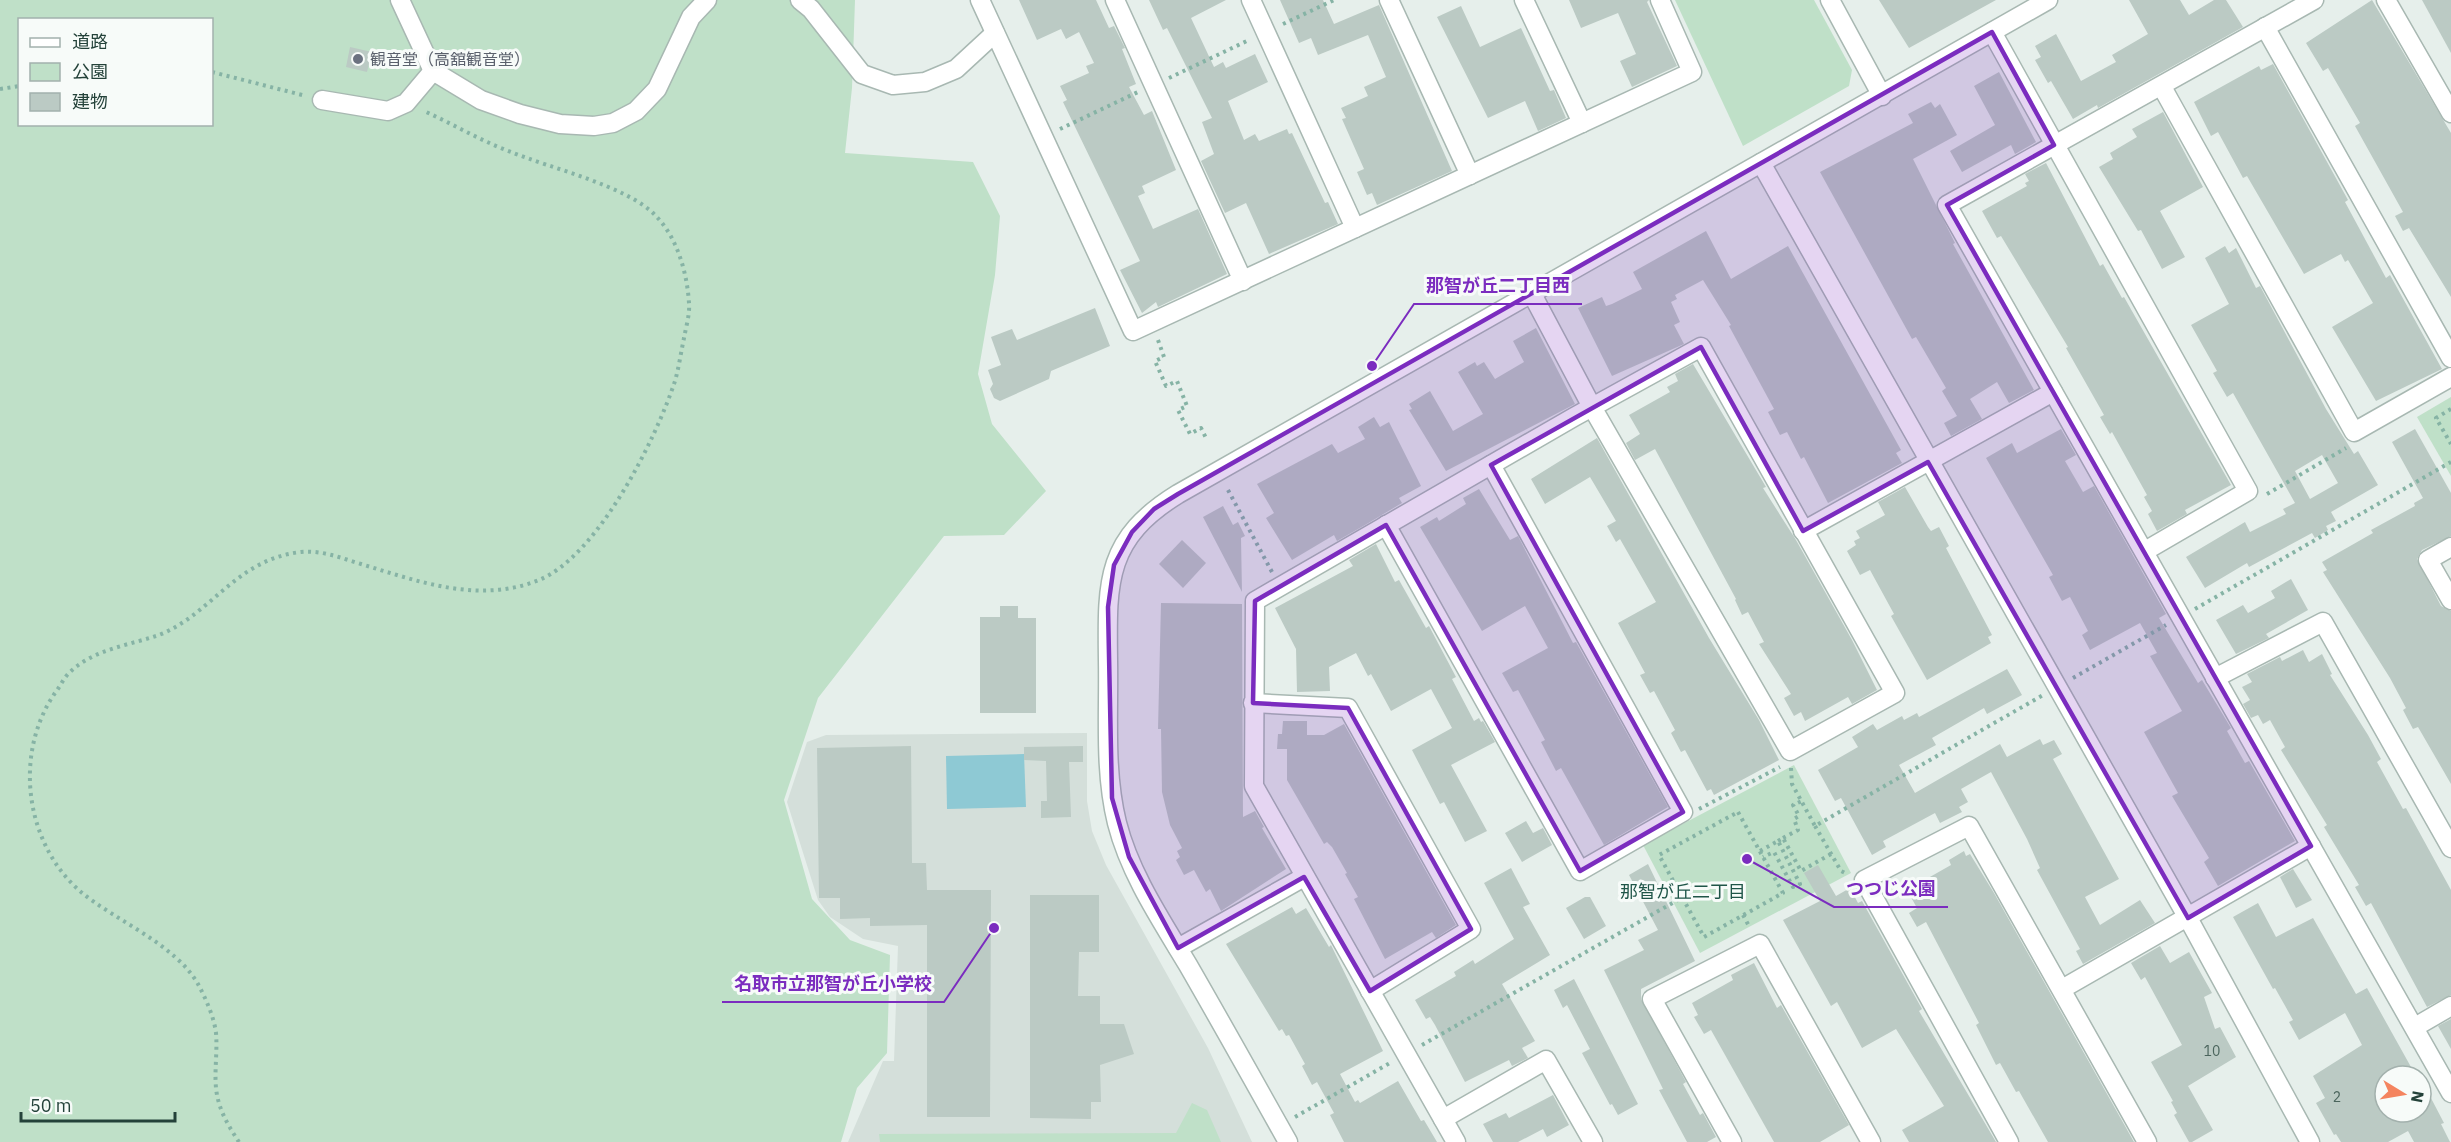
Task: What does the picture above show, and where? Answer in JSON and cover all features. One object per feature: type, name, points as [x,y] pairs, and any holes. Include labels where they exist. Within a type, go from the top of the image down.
[{"type":"street","points":[[400,0],[433,71],[481,100],[520,114],[560,124],[594,126],[614,123],[636,111],[657,89],[691,16],[707,0]]},
{"type":"street","points":[[800,0],[811,9],[862,74],[893,85],[925,82],[956,69],[995,33]]},
{"type":"street","points":[[980,0],[1134,331],[1692,72],[1660,0]]},
{"type":"street","points":[[1115,0],[1243,281]]},
{"type":"street","points":[[1251,0],[1356,228]]},
{"type":"street","points":[[1389,0],[1470,176]]},
{"type":"street","points":[[1524,0],[1582,123]]},
{"type":"street","points":[[1830,0],[1882,96]]},
{"type":"street","points":[[1288,1142],[1129,857],[1117,824],[1112,798],[1108,607],[1114,566],[1121,547],[1154,509],[1170,499],[2048,0]]},
{"type":"street","points":[[2314,0],[2162,87],[1947,205],[2451,1093]]},
{"type":"street","points":[[2385,0],[2451,113]]},
{"type":"street","points":[[2265,27],[2451,358]]},
{"type":"street","points":[[1992,32],[2248,491],[2145,551]]},
{"type":"street","points":[[322,100],[388,111],[406,103],[433,71]]},
{"type":"street","points":[[2162,87],[2354,432],[2451,377]]},
{"type":"street","points":[[1761,163],[1928,462],[2188,918],[2310,1142]]},
{"type":"street","points":[[1456,1142],[1254,786],[1255,602],[1592,407],[1701,347],[1895,693],[1790,751],[1592,407],[1532,294]]},
{"type":"street","points":[[1803,531],[2053,392]]},
{"type":"street","points":[[1386,525],[1580,871],[1683,812],[1491,465]]},
{"type":"street","points":[[2451,547],[2428,560],[2451,600]]},
{"type":"street","points":[[2216,678],[2323,622],[2451,848]]},
{"type":"street","points":[[1253,703],[1348,708],[1471,928],[1370,991]]},
{"type":"street","points":[[2009,1142],[1864,880],[1969,826],[2146,1142]]},
{"type":"street","points":[[2062,989],[2311,846]]},
{"type":"street","points":[[1178,948],[1304,877]]},
{"type":"street","points":[[1732,1142],[1652,999],[1760,944],[1871,1142]]},
{"type":"street","points":[[2415,1027],[2451,1006]]},
{"type":"street","points":[[1443,1119],[1546,1060],[1593,1142]]},
{"type":"path","points":[[1274,28],[1334,0]]},
{"type":"path","points":[[1162,81],[1259,35]]},
{"type":"path","points":[[213,72],[322,100]]},
{"type":"path","points":[[0,89],[18,86]]},
{"type":"path","points":[[1043,137],[1148,88]]},
{"type":"path","points":[[239,1142],[219,1103],[215,1087],[216,1031],[195,979],[151,940],[80,891],[49,854],[39,831],[29,789],[33,744],[42,712],[71,671],[113,647],[159,634],[182,623],[235,578],[266,561],[301,552],[326,553],[416,582],[485,592],[504,591],[553,573],[598,531],[623,491],[657,426],[676,378],[690,306],[674,238],[653,212],[627,195],[505,150],[406,103]]},
{"type":"path","points":[[1156,334],[1164,357],[1155,361],[1166,386],[1177,381],[1186,406],[1178,410],[1190,434],[1201,428],[1206,438]]},
{"type":"path","points":[[2451,410],[2436,418],[2451,444]]},
{"type":"path","points":[[2248,491],[2264,495],[2350,446],[2354,432]]},
{"type":"path","points":[[2189,612],[2451,462]]},
{"type":"path","points":[[1228,490],[1280,587]]},
{"type":"path","points":[[2067,680],[2172,622]]},
{"type":"path","points":[[1815,826],[2041,697]]},
{"type":"path","points":[[1790,751],[1792,784],[1831,854],[1841,871],[1864,880]]},
{"type":"path","points":[[1683,812],[1697,811],[1782,765],[1790,751]]},
{"type":"path","points":[[1760,851],[1798,830],[1794,819],[1799,816],[1793,805],[1802,801]]},
{"type":"path","points":[[1738,812],[1760,851],[1783,893],[1704,937],[1659,855],[1738,812]]},
{"type":"path","points":[[1783,838],[1801,871],[1831,854]]},
{"type":"path","points":[[1763,857],[1774,852],[1793,887],[1800,884],[1778,841]]},
{"type":"path","points":[[1413,1050],[1683,897]]},
{"type":"path","points":[[1289,1120],[1399,1059]]},
{"type":"highlighted area","points":[[1992,32],[2054,145],[1947,205],[2311,846],[2188,918],[1928,462],[1803,531],[1701,347],[1491,465],[1683,812],[1580,871],[1386,525],[1255,601],[1253,703],[1348,708],[1471,929],[1370,991],[1304,877],[1178,948],[1129,857],[1112,798],[1108,607],[1114,565],[1132,532],[1154,509],[1178,494]]},
{"type":"shaded area","points":[[1087,733],[1087,801],[1092,831],[1106,865],[1208,1048],[1252,1142],[848,1142],[883,1061],[894,1061],[898,946],[863,939],[830,917],[818,900],[787,802],[807,742],[826,735]]},
{"type":"green space","points":[[0,0],[855,0],[852,88],[845,153],[973,162],[1000,216],[995,275],[978,374],[992,424],[1046,491],[1004,535],[944,536],[818,698],[784,800],[812,899],[850,940],[890,955],[887,1053],[857,1088],[841,1142],[0,1142]]},
{"type":"green space","points":[[1675,0],[1814,0],[1852,70],[1849,86],[1743,146]]},
{"type":"green space","points":[[2451,397],[2451,476],[2417,417]]},
{"type":"green space","points":[[1794,765],[1851,873],[1700,953],[1643,845]]},
{"type":"green space","points":[[1192,1103],[1207,1110],[1221,1142],[880,1142],[879,1134],[1176,1133]]},
{"type":"water","points":[[1024,754],[1026,807],[947,809],[946,756]]},
{"type":"building","points":[[1019,0],[1096,0],[1109,28],[1114,26],[1125,48],[1122,49],[1136,84],[1129,87],[1144,115],[1152,111],[1176,170],[1142,186],[1145,193],[1138,196],[1153,229],[1198,209],[1227,274],[1158,307],[1156,302],[1142,313],[1120,270],[1140,261],[1063,102],[1067,100],[1060,86],[1089,73],[1086,66],[1094,63],[1079,32],[1066,39],[1061,29],[1037,40]]},
{"type":"building","points":[[1149,0],[1226,0],[1191,18],[1214,67],[1223,62],[1226,68],[1255,54],[1268,82],[1228,101],[1244,140],[1255,134],[1259,141],[1287,129],[1289,134],[1292,133],[1325,203],[1328,202],[1338,224],[1269,254],[1246,203],[1225,213],[1201,161],[1214,154],[1202,122],[1212,118],[1167,28],[1163,30]]},
{"type":"building","points":[[1280,0],[1323,0],[1334,24],[1379,5],[1452,171],[1377,205],[1372,193],[1367,195],[1357,172],[1364,169],[1342,119],[1346,118],[1341,108],[1368,96],[1364,87],[1386,77],[1368,35],[1318,55],[1311,38],[1299,43]]},
{"type":"building","points":[[1569,0],[1649,0],[1647,2],[1677,66],[1632,87],[1620,61],[1636,54],[1618,13],[1581,28]]},
{"type":"building","points":[[1879,0],[1996,0],[1909,48]]},
{"type":"building","points":[[2129,0],[2180,0],[2189,15],[2214,0],[2226,0],[2243,27],[2098,108],[2097,105],[2073,119],[2051,81],[2048,83],[2035,60],[2041,57],[2035,46],[2056,34],[2081,81],[2116,62],[2112,55],[2148,34]]},
{"type":"building","points":[[2372,0],[2451,133],[2451,297],[2409,228],[2403,231],[2395,216],[2403,212],[2355,126],[2360,123],[2328,68],[2323,71],[2306,43]]},
{"type":"building","points":[[2422,0],[2451,0],[2451,53]]},
{"type":"building","points":[[1461,6],[1480,47],[1521,28],[1550,91],[1554,90],[1566,118],[1538,131],[1525,101],[1488,118],[1437,17]]},
{"type":"building","points":[[350,47],[372,52],[367,72],[346,67]]},
{"type":"building","points":[[2273,64],[2348,200],[2345,202],[2386,278],[2390,275],[2442,369],[2376,401],[2332,327],[2373,303],[2348,260],[2345,262],[2341,254],[2304,274],[2247,176],[2243,178],[2218,132],[2211,136],[2194,102],[2259,66],[2261,70]]},
{"type":"building","points":[[1999,72],[2036,142],[2015,154],[2011,145],[1962,172],[1950,151],[1995,125],[1974,86]]},
{"type":"building","points":[[1931,102],[1935,108],[1940,104],[1957,135],[1913,159],[1955,243],[1953,244],[2034,390],[2009,403],[1997,382],[1970,399],[1982,419],[1951,436],[1944,423],[1957,416],[1942,391],[1946,388],[1916,337],[1912,339],[1820,172],[1913,123],[1908,114]]},
{"type":"building","points":[[2163,112],[2203,187],[2160,211],[2185,257],[2162,269],[2141,230],[2138,231],[2099,167],[2113,159],[2110,153],[2137,137],[2132,129]]},
{"type":"building","points":[[2046,163],[2100,266],[2103,264],[2122,298],[2124,297],[2231,485],[2185,510],[2187,514],[2157,531],[2148,514],[2152,511],[2144,497],[2147,495],[2112,432],[2110,434],[2100,417],[2104,415],[2066,348],[2068,347],[2001,236],[1997,238],[1982,211],[2027,186],[2025,183],[2029,181],[2025,174]]},
{"type":"building","points":[[1706,231],[1731,279],[1788,246],[1901,450],[1896,453],[1902,463],[1828,503],[1804,457],[1801,459],[1787,432],[1780,435],[1768,412],[1774,409],[1729,326],[1731,325],[1703,280],[1675,295],[1677,299],[1671,302],[1680,322],[1674,325],[1684,344],[1612,376],[1578,308],[1602,297],[1606,306],[1642,289],[1633,272]]},
{"type":"building","points":[[2225,246],[2229,253],[2236,248],[2256,288],[2260,286],[2326,409],[2354,454],[2358,451],[2378,485],[2331,512],[2336,521],[2326,526],[2328,530],[2315,538],[2312,533],[2249,567],[2247,563],[2205,588],[2186,557],[2245,522],[2250,532],[2286,514],[2283,509],[2295,503],[2233,393],[2227,397],[2213,373],[2217,371],[2191,325],[2229,304],[2205,258]],"holes":[[[2322,455],[2338,483],[2310,499],[2295,471]]]},
{"type":"building","points":[[1095,308],[1110,346],[1051,371],[1049,379],[1000,401],[994,398],[990,389],[993,384],[988,370],[1001,365],[991,337],[1012,329],[1017,340]]},
{"type":"building","points":[[1536,328],[1575,404],[1446,471],[1409,410],[1412,409],[1409,404],[1430,391],[1453,431],[1483,414],[1458,372],[1475,362],[1477,366],[1484,362],[1495,379],[1524,362],[1513,341]]},
{"type":"building","points":[[1693,364],[1766,487],[1763,488],[1796,540],[1877,690],[1852,704],[1848,697],[1805,721],[1801,712],[1794,716],[1784,698],[1791,694],[1759,644],[1764,642],[1748,612],[1742,615],[1736,599],[1655,449],[1635,460],[1626,443],[1640,434],[1629,415],[1670,392],[1667,387],[1678,381],[1675,374]]},
{"type":"building","points":[[1374,417],[1380,427],[1389,422],[1421,486],[1399,498],[1402,503],[1365,525],[1337,541],[1334,535],[1292,560],[1266,518],[1274,513],[1257,484],[1332,444],[1338,453],[1365,439],[1358,427]]},
{"type":"building","points":[[2061,429],[2076,455],[2065,461],[2083,492],[2094,486],[2166,614],[2159,618],[2198,683],[2202,680],[2231,728],[2227,731],[2245,763],[2249,761],[2295,841],[2218,886],[2204,862],[2209,858],[2172,796],[2178,793],[2144,732],[2182,711],[2150,656],[2157,653],[2140,623],[2090,650],[2082,635],[2088,631],[2070,597],[2062,601],[2049,577],[2053,575],[1986,458],[2012,443],[2017,453]]},
{"type":"building","points":[[2415,429],[2451,493],[2451,536],[2422,550],[2417,559],[2441,606],[2451,611],[2451,784],[2418,727],[2413,729],[2403,710],[2406,708],[2390,678],[2323,572],[2327,570],[2322,562],[2373,533],[2371,530],[2415,506],[2414,503],[2423,498],[2392,442]]},
{"type":"building","points":[[1597,438],[1709,638],[1759,720],[1779,760],[1714,795],[1711,789],[1707,791],[1685,750],[1681,752],[1671,733],[1675,730],[1654,691],[1650,693],[1640,675],[1645,673],[1618,623],[1656,602],[1620,539],[1616,542],[1607,526],[1616,521],[1590,477],[1545,504],[1531,479]]},
{"type":"building","points":[[1905,487],[1931,531],[1939,527],[1949,546],[1946,548],[1992,635],[1988,637],[1991,643],[1927,680],[1891,616],[1894,614],[1870,570],[1860,575],[1847,551],[1856,545],[1854,541],[1860,538],[1856,531],[1885,515],[1878,502]]},
{"type":"building","points":[[1479,489],[1510,540],[1518,536],[1573,643],[1576,642],[1668,807],[1604,845],[1561,768],[1556,771],[1541,742],[1545,740],[1518,690],[1513,692],[1502,673],[1548,648],[1525,606],[1482,631],[1420,527],[1437,517],[1439,521],[1466,504],[1463,498]]},
{"type":"building","points":[[1223,506],[1233,525],[1238,522],[1245,536],[1241,538],[1242,592],[1203,517]]},
{"type":"building","points":[[1182,540],[1206,563],[1183,588],[1159,564]]},
{"type":"building","points":[[1376,544],[1395,582],[1399,580],[1426,628],[1429,626],[1456,677],[1452,679],[1474,721],[1479,718],[1481,722],[1483,721],[1495,742],[1451,765],[1487,831],[1465,842],[1444,802],[1440,804],[1412,750],[1452,728],[1431,689],[1391,711],[1371,674],[1368,676],[1356,653],[1329,667],[1330,691],[1297,692],[1296,649],[1275,608],[1353,566],[1349,560]]},
{"type":"building","points":[[2291,579],[2308,610],[2266,634],[2269,638],[2236,654],[2216,620],[2243,605],[2248,613],[2275,598],[2271,591]]},
{"type":"building","points":[[1161,603],[1242,604],[1243,817],[1255,811],[1264,827],[1262,828],[1286,869],[1221,911],[1210,889],[1206,892],[1194,870],[1184,875],[1176,860],[1180,857],[1177,851],[1182,848],[1170,825],[1162,792],[1161,729],[1158,729]]},
{"type":"building","points":[[1000,606],[1018,606],[1018,618],[1036,618],[1036,713],[980,713],[980,617],[1000,617]]},
{"type":"building","points":[[2303,650],[2309,662],[2322,654],[2332,674],[2330,675],[2381,759],[2377,762],[2403,809],[2406,808],[2451,890],[2451,995],[2427,1007],[2371,903],[2366,906],[2355,887],[2359,885],[2324,827],[2327,825],[2281,750],[2285,747],[2270,720],[2263,724],[2258,715],[2251,718],[2243,704],[2250,700],[2242,687],[2252,682],[2247,674],[2280,657],[2282,661]]},
{"type":"building","points":[[2007,669],[2022,695],[1987,714],[1984,708],[1932,738],[1936,745],[1899,765],[1915,793],[2000,744],[2007,757],[2040,739],[2043,745],[2054,740],[2062,754],[2053,759],[2119,879],[2085,897],[2100,925],[2140,900],[2155,923],[2083,964],[2076,951],[2080,949],[2037,870],[2040,868],[2027,839],[1991,772],[1961,789],[1968,802],[1959,807],[1962,812],[1940,823],[1935,813],[1883,841],[1886,847],[1872,855],[1841,798],[1835,801],[1818,770],[1858,747],[1852,737],[1873,724],[1877,730],[1902,716],[1904,720],[1917,713],[1919,717]]},
{"type":"building","points":[[1283,721],[1307,721],[1307,735],[1324,735],[1344,724],[1456,925],[1436,938],[1432,932],[1385,959],[1354,899],[1358,897],[1345,874],[1347,873],[1332,847],[1327,842],[1324,844],[1287,780],[1287,749],[1277,749],[1278,734],[1282,734]]},
{"type":"building","points":[[911,746],[912,863],[926,863],[927,890],[991,890],[990,1117],[927,1117],[927,925],[870,926],[870,918],[840,919],[840,898],[819,898],[817,748]]},
{"type":"building","points":[[1083,746],[1083,762],[1069,762],[1071,817],[1041,818],[1041,801],[1047,801],[1046,761],[1024,760],[1024,747]]},
{"type":"building","points":[[1526,821],[1533,833],[1543,828],[1552,845],[1522,862],[1505,833]]},
{"type":"building","points":[[1964,851],[1966,856],[1970,854],[1994,893],[2134,1142],[2048,1142],[2019,1091],[2016,1092],[2000,1063],[1996,1065],[1976,1025],[1979,1023],[1926,922],[1917,927],[1909,913],[1917,908],[1907,890],[1951,865],[1949,860]]},
{"type":"building","points":[[1648,864],[1695,961],[1641,989],[1641,999],[1686,1082],[1683,1084],[1700,1115],[1703,1113],[1716,1137],[1707,1142],[1687,1142],[1659,1090],[1663,1089],[1604,970],[1644,950],[1638,940],[1658,930],[1629,875]]},
{"type":"building","points":[[1818,865],[1836,896],[1850,888],[1858,903],[1862,901],[1922,1009],[1919,1011],[1996,1142],[1909,1142],[1902,1130],[1944,1106],[1896,1029],[1862,1048],[1837,1002],[1831,1006],[1783,920],[1820,901],[1804,873]]},
{"type":"building","points":[[1511,868],[1530,904],[1523,907],[1550,955],[1502,984],[1535,1041],[1522,1048],[1528,1058],[1512,1066],[1509,1060],[1465,1082],[1435,1025],[1430,1017],[1426,1019],[1415,1000],[1456,976],[1454,972],[1473,960],[1475,964],[1514,939],[1484,883]]},
{"type":"building","points":[[2293,869],[2312,900],[2296,908],[2280,877]]},
{"type":"building","points":[[1030,895],[1099,895],[1099,952],[1079,952],[1078,996],[1100,996],[1100,1024],[1124,1024],[1134,1054],[1100,1065],[1101,1102],[1091,1102],[1091,1119],[1030,1118]]},
{"type":"building","points":[[1585,897],[1590,897],[1606,926],[1584,939],[1566,908]]},
{"type":"building","points":[[2258,903],[2276,937],[2313,918],[2356,994],[2367,988],[2409,1064],[2373,1064],[2373,1124],[2433,1124],[2433,1102],[2444,1123],[2441,1124],[2450,1142],[2414,1142],[2408,1131],[2388,1142],[2341,1142],[2336,1134],[2334,1135],[2316,1103],[2325,1098],[2313,1076],[2362,1045],[2345,1013],[2299,1040],[2289,1022],[2293,1020],[2233,917]]},
{"type":"building","points":[[1292,907],[1296,914],[1306,908],[1329,947],[1331,945],[1383,1051],[1340,1074],[1355,1102],[1358,1100],[1360,1103],[1398,1081],[1421,1121],[1424,1120],[1437,1142],[1344,1142],[1330,1115],[1334,1113],[1317,1082],[1312,1085],[1302,1066],[1305,1064],[1289,1035],[1286,1036],[1282,1029],[1279,1031],[1226,944]]},
{"type":"building","points":[[2160,946],[2170,963],[2189,952],[2212,993],[2204,997],[2215,1029],[2220,1027],[2236,1057],[2188,1086],[2213,1130],[2192,1142],[2189,1142],[2174,1115],[2177,1113],[2171,1102],[2173,1101],[2151,1062],[2182,1045],[2145,977],[2141,980],[2131,963]]},
{"type":"building","points":[[1754,963],[1777,1008],[1781,1005],[1849,1125],[1820,1142],[1774,1142],[1711,1030],[1704,1034],[1694,1017],[1698,1015],[1692,1003],[1733,980],[1731,975]]},
{"type":"building","points":[[1574,979],[1638,1104],[1618,1115],[1612,1104],[1610,1105],[1582,1053],[1590,1049],[1567,1005],[1563,1008],[1554,990]]},
{"type":"building","points":[[2451,1019],[2451,1049],[2438,1026]]},
{"type":"building","points":[[1553,1095],[1569,1125],[1547,1137],[1543,1129],[1518,1142],[1493,1142],[1483,1124],[1506,1113],[1509,1118]]},
{"type":"place","name":"観音堂（高舘観音堂）","points":[[358,59]]},
{"type":"place","name":"那智が丘二丁目西","points":[[1372,366]]},
{"type":"place","name":"つつじ公園","points":[[1747,859]]},
{"type":"place","name":"名取市立那智が丘小学校","points":[[994,928]]},
{"type":"district","name":"那智が丘二丁目","points":[[1683,891]]}]
